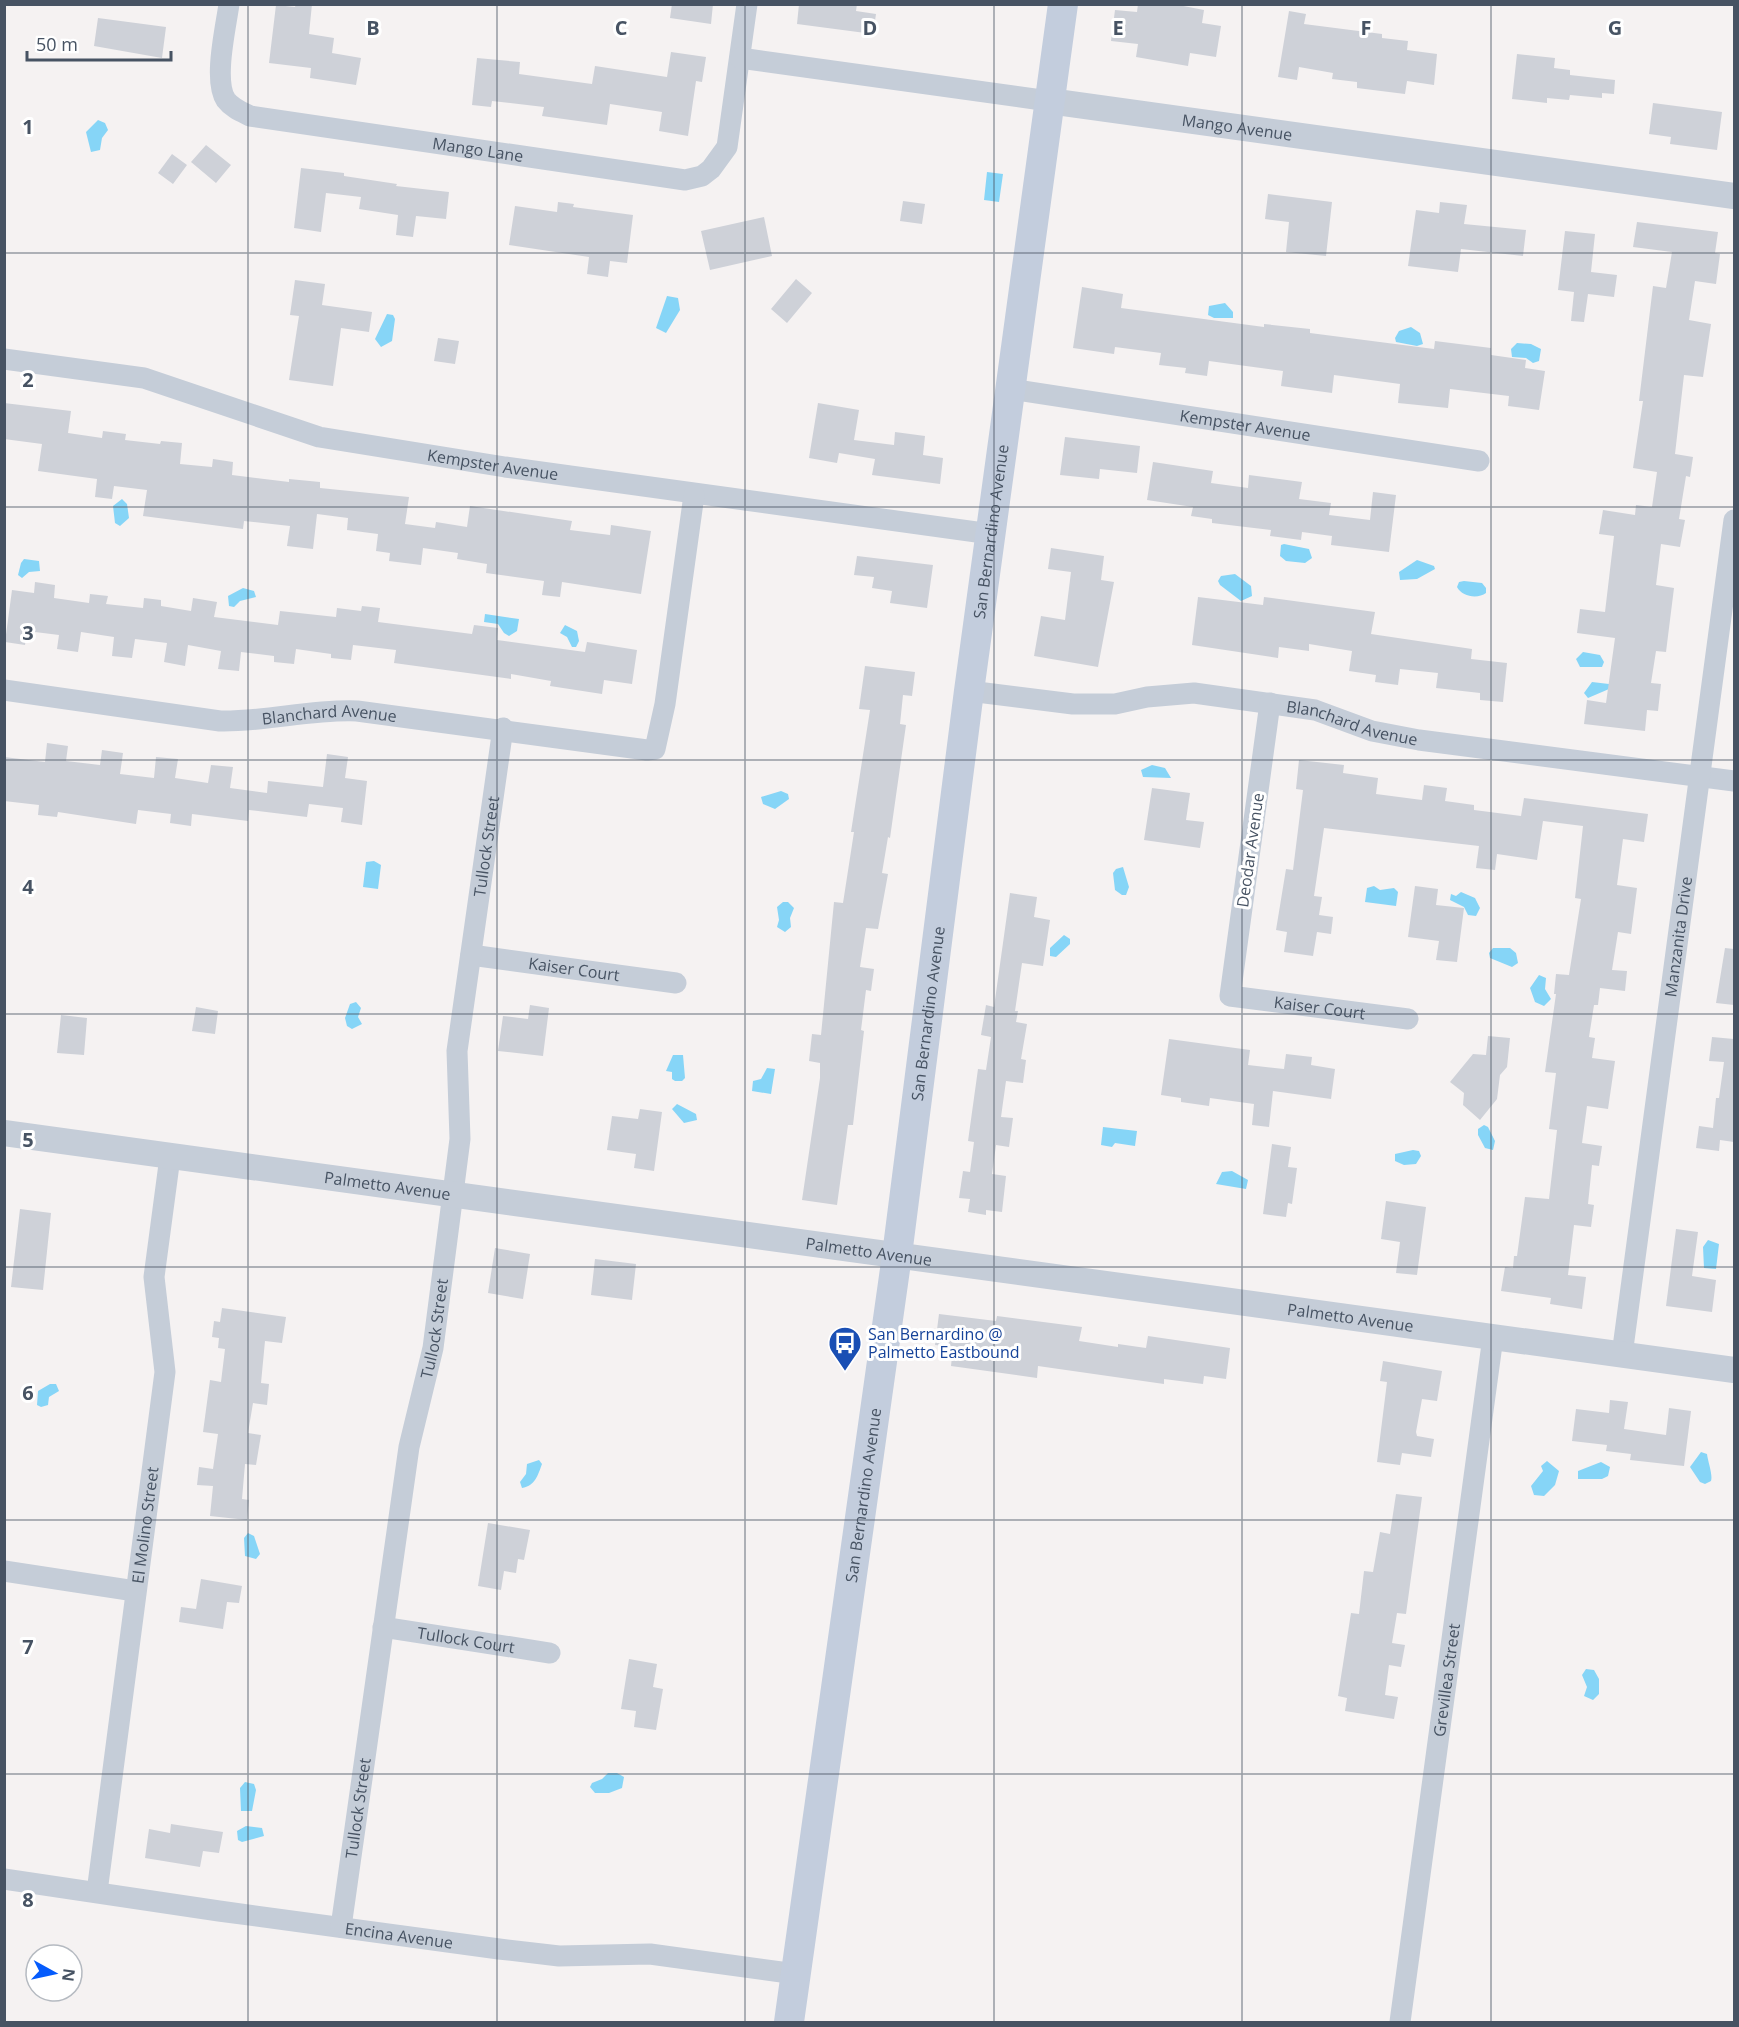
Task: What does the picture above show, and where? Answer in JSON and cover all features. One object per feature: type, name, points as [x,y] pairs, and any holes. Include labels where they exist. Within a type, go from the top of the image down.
[{"type":"main road","name":"San Bernardino Avenue","points":[[789,2022],[897,1255],[969,691],[1064,4]]},
{"type":"street","name":"Mango Lane","points":[[229,4],[221,69],[222,85],[226,99],[250,116],[685,180],[702,176],[711,170],[727,147],[747,4]]},
{"type":"street","name":"Mango Avenue","points":[[740,58],[1734,196]]},
{"type":"street","name":"Kempster Avenue","points":[[4,359],[144,378],[319,437],[694,495],[991,534]]},
{"type":"street","name":"Kempster Avenue","points":[[1011,389],[1479,461]]},
{"type":"street","name":"Blanchard Avenue","points":[[4,690],[220,721],[255,721],[340,710],[503,728],[647,750],[655,749],[665,704],[694,495]]},
{"type":"street","name":"Manzanita Drive","points":[[1622,1355],[1734,520]]},
{"type":"street","name":"Blanchard Avenue","points":[[969,691],[1073,704],[1115,705],[1147,697],[1194,693],[1315,710],[1372,731],[1419,740],[1734,781]]},
{"type":"street","name":"Deodar Avenue","points":[[1230,996],[1270,703]]},
{"type":"street","name":"Tullock Street","points":[[341,1927],[409,1447],[433,1348],[461,1119],[457,1051],[503,728]]},
{"type":"street","name":"Kaiser Court","points":[[471,956],[675,983]]},
{"type":"street","name":"Kaiser Court","points":[[1230,996],[1408,1019]]},
{"type":"street","name":"Palmetto Avenue","points":[[4,1132],[170,1157],[1734,1370]]},
{"type":"street","name":"El Molino Street","points":[[97,1892],[165,1371],[154,1277],[170,1157]]},
{"type":"street","name":"Grevillea Street","points":[[1400,2022],[1493,1337]]},
{"type":"street","points":[[4,1572],[135,1591]]},
{"type":"street","name":"Tullock Court","points":[[383,1627],[550,1653]]},
{"type":"street","name":"Encina Avenue","points":[[4,1879],[559,1956],[650,1954],[796,1974]]},
{"type":"water","points":[[98,120],[105,123],[108,130],[102,138],[100,150],[91,152],[86,132]]},
{"type":"water","points":[[987,172],[1003,174],[999,202],[984,200]]},
{"type":"water","points":[[667,296],[678,298],[680,310],[666,333],[656,328]]},
{"type":"water","points":[[1225,303],[1233,312],[1233,318],[1214,318],[1208,315],[1209,306]]},
{"type":"water","points":[[387,314],[393,315],[395,319],[392,341],[381,347],[375,339]]},
{"type":"water","points":[[1411,327],[1420,333],[1423,344],[1417,346],[1396,342],[1395,338],[1399,331]]},
{"type":"water","points":[[1517,343],[1531,344],[1541,349],[1539,361],[1533,363],[1526,358],[1512,357],[1511,349]]},
{"type":"water","points":[[122,499],[127,504],[129,518],[120,526],[115,523],[113,506]]},
{"type":"water","points":[[1281,545],[1309,549],[1312,558],[1305,563],[1286,561],[1280,556]]},
{"type":"water","points":[[24,559],[39,561],[40,571],[29,572],[22,578],[18,575]]},
{"type":"water","points":[[1417,560],[1434,566],[1435,569],[1417,579],[1400,580],[1399,572]]},
{"type":"water","points":[[1235,574],[1251,586],[1252,596],[1241,601],[1220,585],[1218,581],[1221,576]]},
{"type":"water","points":[[1459,582],[1482,583],[1486,588],[1486,593],[1475,596],[1466,595],[1457,587]]},
{"type":"water","points":[[243,588],[254,591],[256,597],[240,601],[234,607],[229,606],[228,596]]},
{"type":"water","points":[[485,614],[519,619],[517,631],[509,636],[498,624],[484,622]]},
{"type":"water","points":[[565,625],[577,631],[579,641],[576,647],[572,647],[567,637],[560,633]]},
{"type":"water","points":[[1583,652],[1600,655],[1604,662],[1602,667],[1580,667],[1576,659]]},
{"type":"water","points":[[1592,682],[1609,684],[1609,689],[1588,698],[1584,693]]},
{"type":"water","points":[[1152,765],[1165,768],[1171,778],[1143,777],[1141,770]]},
{"type":"water","points":[[781,791],[788,794],[789,799],[775,809],[763,804],[761,797]]},
{"type":"water","points":[[374,861],[381,865],[378,889],[363,887],[366,862]]},
{"type":"water","points":[[1123,867],[1129,887],[1126,895],[1115,890],[1113,873],[1116,869]]},
{"type":"water","points":[[1374,886],[1380,890],[1394,888],[1398,892],[1396,906],[1365,902],[1367,888]]},
{"type":"water","points":[[1461,892],[1475,898],[1480,908],[1476,916],[1468,915],[1464,907],[1450,900],[1451,894],[1456,896]]},
{"type":"water","points":[[783,902],[788,902],[794,908],[790,918],[791,927],[785,932],[777,927],[779,920],[777,907]]},
{"type":"water","points":[[1064,935],[1070,939],[1070,944],[1056,957],[1050,956],[1050,948]]},
{"type":"water","points":[[1493,948],[1510,948],[1516,953],[1518,963],[1512,967],[1490,958],[1489,953]]},
{"type":"water","points":[[1539,975],[1546,978],[1545,989],[1551,999],[1544,1006],[1535,1002],[1530,988]]},
{"type":"water","points":[[356,1002],[361,1008],[358,1017],[362,1024],[352,1029],[347,1026],[345,1018],[350,1004]]},
{"type":"water","points":[[673,1055],[683,1055],[685,1078],[682,1081],[675,1081],[672,1079],[672,1072],[666,1071]]},
{"type":"water","points":[[767,1068],[775,1069],[771,1094],[752,1091],[753,1081],[761,1079]]},
{"type":"water","points":[[677,1104],[696,1114],[697,1120],[684,1123],[672,1109]]},
{"type":"water","points":[[1484,1125],[1488,1127],[1495,1141],[1493,1150],[1485,1148],[1478,1135],[1478,1129]]},
{"type":"water","points":[[1103,1127],[1137,1131],[1135,1146],[1115,1143],[1112,1147],[1101,1145]]},
{"type":"water","points":[[1419,1151],[1421,1156],[1416,1164],[1404,1165],[1395,1161],[1395,1154]]},
{"type":"water","points":[[1232,1171],[1248,1180],[1246,1189],[1216,1184],[1222,1172]]},
{"type":"water","points":[[1708,1240],[1719,1244],[1716,1269],[1704,1268],[1703,1247]]},
{"type":"water","points":[[50,1384],[56,1384],[59,1391],[49,1397],[48,1405],[41,1407],[37,1405],[38,1391]]},
{"type":"water","points":[[1701,1452],[1707,1454],[1711,1475],[1711,1481],[1705,1484],[1700,1482],[1690,1467]]},
{"type":"water","points":[[539,1460],[542,1464],[535,1479],[530,1485],[522,1488],[520,1482],[526,1474],[527,1464]]},
{"type":"water","points":[[1547,1461],[1559,1471],[1555,1485],[1544,1496],[1534,1495],[1531,1486],[1543,1471],[1541,1466]]},
{"type":"water","points":[[1601,1462],[1610,1467],[1608,1476],[1602,1479],[1578,1479],[1578,1471]]},
{"type":"water","points":[[248,1533],[254,1536],[260,1554],[256,1559],[245,1556],[244,1538]]},
{"type":"water","points":[[1586,1669],[1594,1670],[1599,1679],[1599,1694],[1593,1700],[1584,1696],[1587,1687],[1582,1675]]},
{"type":"water","points":[[608,1773],[617,1773],[624,1777],[622,1788],[609,1793],[595,1793],[590,1787],[592,1783],[602,1779]]},
{"type":"water","points":[[245,1782],[254,1784],[256,1790],[252,1811],[241,1811],[240,1788]]},
{"type":"water","points":[[246,1826],[262,1828],[264,1836],[242,1842],[238,1840],[237,1831]]},
{"type":"building","points":[[296,4],[312,4],[309,34],[334,38],[332,53],[361,58],[356,85],[310,78],[311,68],[269,63],[276,5],[295,7]]},
{"type":"building","points":[[672,4],[713,4],[711,24],[670,18]]},
{"type":"building","points":[[799,4],[857,4],[856,11],[876,14],[873,34],[797,24]]},
{"type":"building","points":[[1138,4],[1173,4],[1204,10],[1202,23],[1221,26],[1216,57],[1190,53],[1188,66],[1136,57],[1138,44],[1111,41],[1115,10],[1137,12]]},
{"type":"building","points":[[1289,11],[1306,14],[1304,24],[1382,34],[1382,38],[1408,41],[1407,50],[1437,54],[1434,85],[1407,81],[1405,94],[1357,88],[1357,82],[1332,79],[1333,73],[1299,67],[1297,80],[1278,77]]},
{"type":"building","points":[[98,18],[166,27],[162,58],[94,46]]},
{"type":"building","points":[[671,52],[706,57],[702,82],[696,81],[688,136],[659,131],[662,112],[610,104],[607,125],[542,116],[544,107],[492,101],[491,107],[472,105],[477,58],[520,62],[519,74],[592,84],[595,66],[667,77]]},
{"type":"building","points":[[1517,54],[1555,58],[1554,68],[1570,70],[1570,75],[1615,80],[1614,94],[1602,93],[1602,98],[1570,95],[1569,100],[1547,98],[1547,103],[1512,99]]},
{"type":"building","points":[[1653,103],[1722,112],[1717,150],[1670,144],[1671,137],[1649,134]]},
{"type":"building","points":[[206,145],[231,165],[216,183],[191,162]]},
{"type":"building","points":[[172,154],[187,165],[173,184],[158,173]]},
{"type":"building","points":[[301,168],[344,173],[344,176],[397,184],[396,186],[449,192],[446,219],[416,216],[413,237],[396,235],[398,215],[359,209],[361,197],[326,193],[321,232],[294,228]]},
{"type":"building","points":[[1268,194],[1332,202],[1326,256],[1286,252],[1289,222],[1265,219]]},
{"type":"building","points":[[903,201],[925,204],[922,224],[900,221]]},
{"type":"building","points":[[558,202],[574,204],[573,207],[633,215],[627,263],[610,261],[608,277],[587,274],[589,257],[509,245],[515,206],[557,212]]},
{"type":"building","points":[[1440,202],[1467,205],[1464,224],[1526,230],[1523,256],[1461,249],[1458,272],[1408,266],[1416,210],[1439,213]]},
{"type":"building","points":[[764,217],[772,256],[710,270],[701,231]]},
{"type":"building","points":[[1637,222],[1718,232],[1715,253],[1720,254],[1716,284],[1695,281],[1689,320],[1711,324],[1703,377],[1684,375],[1675,454],[1693,457],[1690,477],[1686,476],[1679,519],[1685,520],[1680,547],[1661,544],[1656,585],[1674,588],[1666,652],[1656,651],[1651,683],[1661,684],[1658,711],[1647,710],[1645,731],[1584,724],[1587,700],[1606,703],[1615,638],[1577,633],[1580,609],[1605,612],[1614,536],[1599,534],[1603,510],[1635,515],[1636,505],[1652,507],[1657,472],[1633,468],[1643,401],[1639,401],[1653,286],[1666,288],[1672,252],[1633,247]]},
{"type":"building","points":[[1565,231],[1595,234],[1591,272],[1617,275],[1614,297],[1588,294],[1584,322],[1571,321],[1574,292],[1558,290]]},
{"type":"building","points":[[796,279],[812,293],[787,323],[771,309]]},
{"type":"building","points":[[295,280],[325,284],[322,305],[372,312],[369,332],[341,328],[333,386],[289,380],[299,316],[290,315]]},
{"type":"building","points":[[1082,287],[1123,294],[1121,308],[1264,327],[1264,324],[1310,329],[1310,333],[1434,349],[1435,341],[1491,348],[1491,355],[1526,360],[1525,368],[1545,371],[1539,410],[1508,406],[1509,396],[1450,389],[1448,408],[1398,403],[1400,384],[1334,375],[1332,393],[1281,386],[1283,371],[1209,361],[1207,376],[1185,373],[1186,368],[1159,365],[1161,353],[1115,347],[1114,354],[1073,348]]},
{"type":"building","points":[[438,338],[459,341],[455,364],[434,361]]},
{"type":"building","points":[[4,403],[71,411],[68,433],[102,438],[103,431],[126,434],[125,440],[160,444],[161,441],[182,443],[180,464],[212,467],[213,459],[233,462],[232,475],[289,482],[289,479],[320,482],[320,488],[409,497],[405,524],[435,528],[436,522],[467,527],[470,506],[572,521],[570,530],[610,535],[611,525],[651,531],[641,594],[562,582],[560,597],[542,595],[544,581],[486,573],[487,564],[457,559],[458,553],[423,548],[421,565],[389,561],[390,553],[376,551],[378,534],[347,530],[348,518],[317,514],[313,549],[287,546],[290,526],[244,521],[243,529],[143,516],[147,490],[114,486],[112,499],[95,497],[97,479],[38,471],[42,444],[4,439]]},
{"type":"building","points":[[818,403],[859,410],[854,440],[894,445],[895,432],[925,436],[923,455],[943,458],[940,484],[872,475],[875,459],[839,453],[837,463],[809,458]]},
{"type":"building","points":[[1065,437],[1140,446],[1137,473],[1100,469],[1099,479],[1060,475]]},
{"type":"building","points":[[1153,462],[1213,471],[1211,483],[1248,488],[1249,475],[1302,482],[1299,499],[1331,503],[1329,515],[1370,520],[1373,492],[1396,495],[1389,552],[1331,545],[1332,536],[1302,532],[1301,540],[1270,536],[1271,530],[1212,523],[1212,519],[1191,516],[1193,507],[1147,500]]},
{"type":"building","points":[[1051,548],[1104,556],[1101,580],[1114,582],[1098,667],[1034,656],[1041,616],[1065,620],[1071,572],[1048,569]]},
{"type":"building","points":[[857,556],[933,565],[927,608],[890,603],[892,591],[872,588],[874,577],[854,575]]},
{"type":"building","points":[[35,582],[55,585],[54,598],[89,603],[90,594],[108,596],[106,604],[143,608],[144,598],[161,600],[161,606],[191,611],[193,598],[217,602],[214,617],[278,625],[280,611],[336,617],[337,608],[361,611],[362,606],[380,608],[378,622],[472,634],[474,625],[498,628],[497,640],[585,652],[587,642],[637,650],[632,684],[604,680],[602,694],[550,686],[551,681],[511,674],[511,679],[394,663],[396,650],[353,645],[351,660],[331,658],[331,654],[296,649],[294,664],[274,662],[274,656],[241,652],[239,671],[218,669],[221,651],[188,645],[185,666],[164,662],[167,643],[135,639],[132,658],[112,656],[114,637],[81,632],[78,652],[57,649],[59,635],[27,631],[25,645],[5,642],[12,590],[34,593]]},
{"type":"building","points":[[1198,597],[1263,605],[1264,597],[1375,612],[1371,634],[1472,649],[1471,659],[1507,663],[1503,702],[1480,700],[1480,693],[1436,688],[1438,673],[1400,669],[1398,685],[1375,682],[1376,675],[1349,671],[1352,651],[1309,644],[1309,651],[1279,647],[1278,658],[1192,645]]},
{"type":"building","points":[[865,666],[915,672],[912,696],[903,695],[900,724],[906,725],[890,838],[888,837],[882,873],[888,874],[878,929],[866,928],[860,967],[874,969],[871,991],[866,990],[861,1030],[864,1031],[853,1125],[848,1125],[837,1205],[802,1200],[820,1078],[820,1063],[809,1061],[812,1034],[821,1035],[834,902],[843,903],[854,832],[851,832],[870,710],[859,709]]},
{"type":"building","points":[[47,743],[68,746],[66,761],[100,765],[102,750],[123,753],[120,774],[154,778],[156,757],[178,759],[175,778],[208,783],[211,765],[233,767],[230,788],[267,793],[268,781],[323,787],[327,754],[348,757],[345,778],[367,781],[362,825],[341,822],[343,808],[309,804],[307,817],[249,810],[248,821],[192,814],[191,826],[170,823],[171,814],[138,810],[136,824],[58,812],[57,817],[38,815],[39,805],[4,801],[4,757],[45,762]]},
{"type":"building","points":[[1299,760],[1344,765],[1343,773],[1378,778],[1376,794],[1422,800],[1424,785],[1447,788],[1445,801],[1474,805],[1474,810],[1521,816],[1524,798],[1648,814],[1644,842],[1623,839],[1617,885],[1637,888],[1631,934],[1618,932],[1612,970],[1627,971],[1625,991],[1600,988],[1598,1005],[1594,1005],[1589,1037],[1595,1038],[1592,1058],[1615,1061],[1608,1109],[1587,1106],[1582,1143],[1602,1146],[1599,1166],[1592,1165],[1588,1204],[1594,1205],[1591,1227],[1574,1225],[1568,1275],[1586,1277],[1582,1309],[1550,1304],[1551,1298],[1501,1291],[1505,1267],[1513,1268],[1514,1256],[1517,1256],[1525,1197],[1549,1199],[1557,1130],[1549,1129],[1556,1073],[1545,1072],[1556,994],[1554,994],[1556,974],[1569,975],[1581,899],[1575,898],[1583,826],[1543,821],[1537,860],[1497,854],[1495,870],[1476,868],[1479,846],[1324,828],[1314,896],[1322,897],[1319,915],[1333,917],[1331,934],[1317,932],[1313,956],[1284,952],[1287,932],[1276,930],[1286,869],[1293,870],[1303,790],[1296,789]]},
{"type":"building","points":[[1152,788],[1190,793],[1186,820],[1204,822],[1200,848],[1144,840]]},
{"type":"building","points":[[1415,886],[1438,889],[1436,905],[1464,908],[1457,962],[1436,960],[1439,941],[1408,937]]},
{"type":"building","points":[[1010,893],[1037,897],[1034,917],[1050,920],[1043,966],[1022,963],[1015,1011],[1018,1011],[1016,1022],[1027,1024],[1021,1059],[1026,1060],[1023,1083],[1006,1081],[1001,1117],[1013,1118],[1009,1147],[996,1145],[992,1174],[1006,1176],[1002,1212],[986,1210],[986,1215],[968,1212],[970,1199],[959,1198],[963,1171],[970,1172],[974,1142],[968,1141],[978,1069],[986,1070],[991,1037],[981,1035],[986,1005],[994,1007]]},
{"type":"building","points":[[1725,948],[1734,949],[1734,1005],[1716,1003]]},
{"type":"building","points":[[530,1005],[549,1008],[543,1056],[498,1051],[503,1016],[528,1019]]},
{"type":"building","points":[[196,1007],[218,1011],[215,1034],[192,1031]]},
{"type":"building","points":[[61,1015],[87,1018],[84,1055],[57,1053]]},
{"type":"building","points":[[1488,1036],[1510,1038],[1507,1067],[1500,1075],[1497,1099],[1480,1120],[1463,1105],[1464,1093],[1450,1082],[1473,1054],[1486,1055]]},
{"type":"building","points":[[1712,1037],[1734,1039],[1734,1142],[1720,1140],[1719,1151],[1696,1148],[1699,1126],[1713,1128],[1716,1098],[1719,1098],[1724,1062],[1709,1061]]},
{"type":"building","points":[[1169,1039],[1250,1050],[1248,1065],[1284,1069],[1286,1054],[1312,1057],[1311,1065],[1335,1069],[1331,1099],[1273,1091],[1269,1127],[1252,1125],[1254,1104],[1210,1098],[1209,1106],[1181,1102],[1181,1098],[1161,1095]]},
{"type":"building","points":[[640,1109],[662,1112],[654,1171],[634,1168],[636,1154],[607,1150],[612,1116],[638,1119]]},
{"type":"building","points":[[1272,1144],[1291,1147],[1288,1167],[1297,1168],[1292,1204],[1288,1203],[1286,1217],[1263,1214]]},
{"type":"building","points":[[1386,1201],[1426,1207],[1417,1275],[1396,1273],[1400,1242],[1381,1239]]},
{"type":"building","points":[[20,1209],[51,1213],[43,1290],[11,1287]]},
{"type":"building","points":[[1676,1229],[1698,1232],[1692,1276],[1716,1280],[1712,1312],[1666,1306]]},
{"type":"building","points":[[495,1248],[530,1254],[523,1299],[488,1293]]},
{"type":"building","points":[[595,1259],[636,1264],[632,1300],[591,1295]]},
{"type":"building","points":[[222,1308],[286,1317],[282,1343],[265,1341],[261,1383],[269,1384],[267,1405],[253,1403],[248,1433],[261,1435],[256,1465],[245,1464],[242,1499],[249,1500],[247,1520],[210,1516],[213,1486],[197,1485],[199,1467],[213,1469],[218,1434],[203,1432],[210,1380],[221,1382],[225,1349],[218,1348],[219,1338],[212,1337],[214,1321],[220,1322]]},
{"type":"building","points":[[939,1314],[996,1321],[997,1316],[1082,1327],[1079,1341],[1118,1347],[1118,1344],[1146,1348],[1148,1336],[1230,1348],[1226,1379],[1204,1376],[1203,1384],[1164,1379],[1164,1384],[1038,1366],[1037,1378],[951,1366],[953,1347],[935,1345]]},
{"type":"building","points":[[1383,1361],[1442,1371],[1437,1401],[1422,1399],[1416,1432],[1417,1436],[1434,1439],[1431,1457],[1402,1453],[1400,1465],[1377,1462],[1387,1382],[1380,1381]]},
{"type":"building","points":[[1610,1400],[1628,1402],[1624,1429],[1666,1435],[1669,1408],[1691,1411],[1684,1466],[1630,1460],[1631,1454],[1606,1451],[1607,1445],[1572,1441],[1576,1409],[1609,1413]]},
{"type":"building","points":[[1396,1494],[1422,1497],[1406,1614],[1397,1613],[1392,1643],[1405,1645],[1401,1667],[1389,1665],[1385,1695],[1398,1697],[1394,1719],[1345,1711],[1347,1698],[1338,1696],[1351,1613],[1359,1614],[1364,1571],[1373,1572],[1380,1532],[1390,1534]]},
{"type":"building","points":[[488,1523],[530,1530],[524,1560],[518,1559],[516,1573],[504,1571],[501,1590],[478,1586]]},
{"type":"building","points":[[201,1579],[242,1586],[239,1603],[227,1602],[223,1629],[179,1622],[181,1607],[196,1609]]},
{"type":"building","points":[[629,1659],[657,1664],[653,1687],[663,1689],[656,1730],[634,1727],[636,1711],[621,1709]]},
{"type":"building","points":[[171,1824],[223,1832],[219,1853],[203,1851],[200,1867],[145,1858],[149,1829],[170,1833]]},
{"type":"place","name":"San Bernardino @ Palmetto Eastbound","points":[[845,1372]]}]
